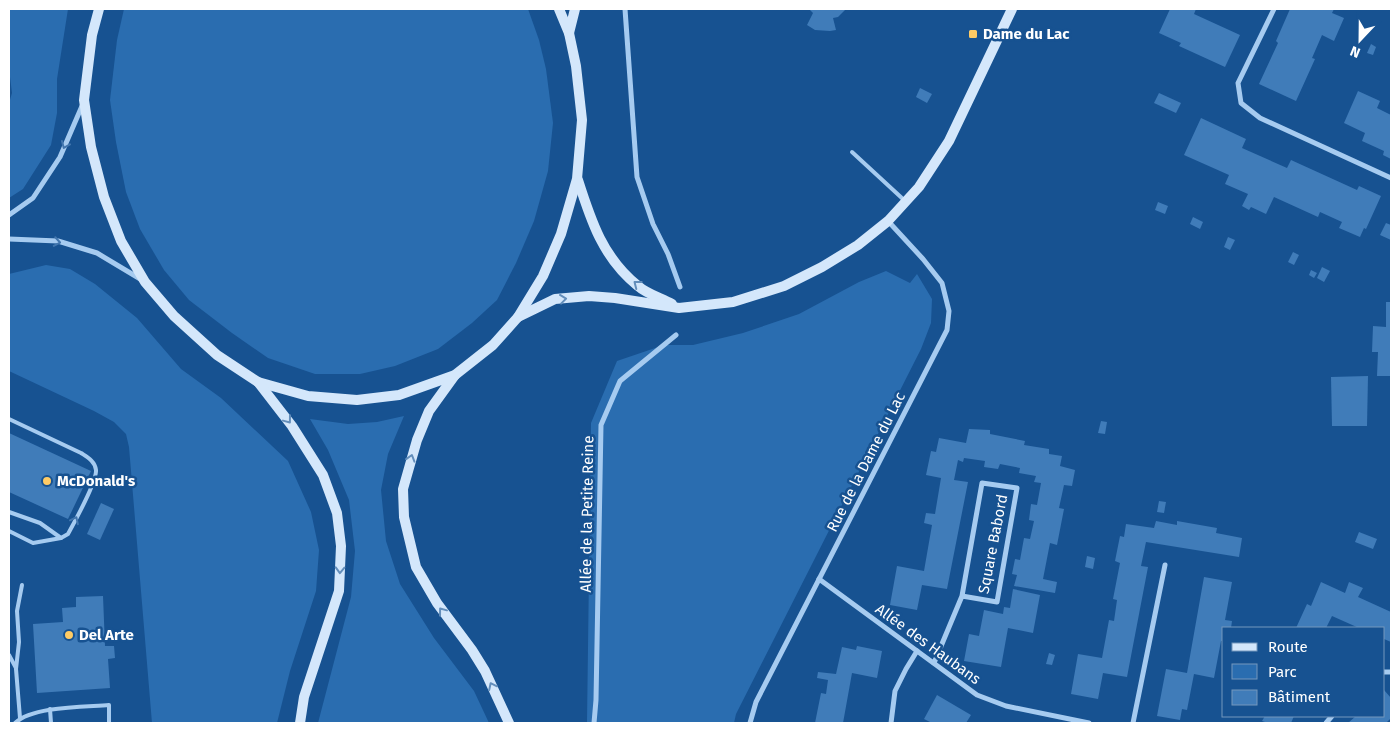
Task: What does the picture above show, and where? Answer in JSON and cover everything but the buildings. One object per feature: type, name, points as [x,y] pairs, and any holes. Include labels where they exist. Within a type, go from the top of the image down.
[{"type":"main road","points":[[99,9],[92,34],[84,100],[91,147],[104,197],[121,241],[145,282],[174,316],[217,355],[258,382],[308,396],[357,400],[399,395],[455,375]]},
{"type":"main road","points":[[509,723],[485,671],[472,650],[436,603],[416,567],[404,517],[403,488],[416,440],[429,411],[455,375],[493,344],[518,317],[543,276],[557,243],[577,179],[582,120],[576,66],[569,33],[559,9]]},
{"type":"main road","points":[[569,33],[575,9]]},
{"type":"main road","points":[[518,317],[555,299],[589,296],[679,308],[733,302],[784,286],[822,267],[858,245],[888,221],[919,187],[949,141],[1012,9]]},
{"type":"main road","points":[[577,179],[601,243],[619,269],[639,287],[679,308]]},
{"type":"main road","points":[[258,382],[292,426],[323,475],[336,513],[341,546],[339,591],[304,698],[300,723]]},
{"type":"street","points":[[625,9],[637,177],[653,224],[668,254],[680,287]]},
{"type":"street","points":[[1274,9],[1238,83],[1241,103],[1260,118],[1391,178]]},
{"type":"street","points":[[9,215],[33,198],[60,157],[84,100]]},
{"type":"street","name":"Rue de la Dame du Lac","points":[[750,723],[756,702],[947,330],[949,311],[942,282],[888,221]]},
{"type":"street","points":[[9,239],[58,241],[97,253],[145,282]]},
{"type":"street","name":"Allée de la Petite Reine","points":[[594,723],[600,425],[620,381],[676,334]]},
{"type":"street","name":"Square Babord","points":[[934,664],[962,596],[982,483],[1017,488],[997,602],[962,596]]},
{"type":"street","points":[[1133,723],[1165,565]]},
{"type":"street","name":"Allée des Haubans","points":[[819,579],[977,695],[999,704],[1089,723]]},
{"type":"street","points":[[892,723],[895,691],[918,651]]},
{"type":"lane","points":[[852,152],[906,202]]},
{"type":"lane","points":[[9,419],[81,453],[92,460],[96,470],[94,481],[68,534],[61,538],[33,543],[9,531]]},
{"type":"lane","points":[[9,512],[40,523],[61,538]]},
{"type":"lane","points":[[20,718],[16,668],[19,642],[17,610],[22,585]]},
{"type":"lane","points":[[9,655],[16,668]]},
{"type":"lane","points":[[15,723],[20,718],[50,709],[109,705],[110,723]]},
{"type":"lane","points":[[50,709],[51,723]]},
{"type":"green space","points":[[9,9],[68,9],[57,79],[57,113],[51,145],[23,189],[9,198],[9,103],[12,93],[9,69]]},
{"type":"green space","points":[[124,9],[528,9],[539,40],[546,69],[553,123],[548,171],[534,221],[516,263],[497,300],[472,323],[438,349],[395,366],[360,374],[315,374],[268,358],[189,300],[164,270],[140,229],[126,192],[110,100],[117,40]]},
{"type":"green space","points":[[46,265],[70,269],[95,284],[137,318],[181,369],[221,398],[288,461],[311,512],[319,550],[316,591],[290,671],[277,723],[152,723],[129,447],[126,434],[114,422],[94,411],[9,371],[9,274]]},
{"type":"green space","points":[[886,271],[910,283],[917,274],[932,299],[931,323],[921,349],[736,714],[734,723],[587,723],[591,423],[617,361],[664,345],[693,345],[743,333],[799,314],[859,282]]},
{"type":"green space","points":[[404,416],[388,454],[381,490],[386,541],[400,584],[434,638],[474,691],[489,723],[318,723],[351,597],[355,551],[349,500],[328,450],[310,419],[348,424],[377,422]]},
{"type":"place","name":"Dame du Lac","points":[[973,34]]},
{"type":"place","name":"McDonald's","points":[[47,481]]},
{"type":"place","name":"Del Arte","points":[[69,635]]}]
